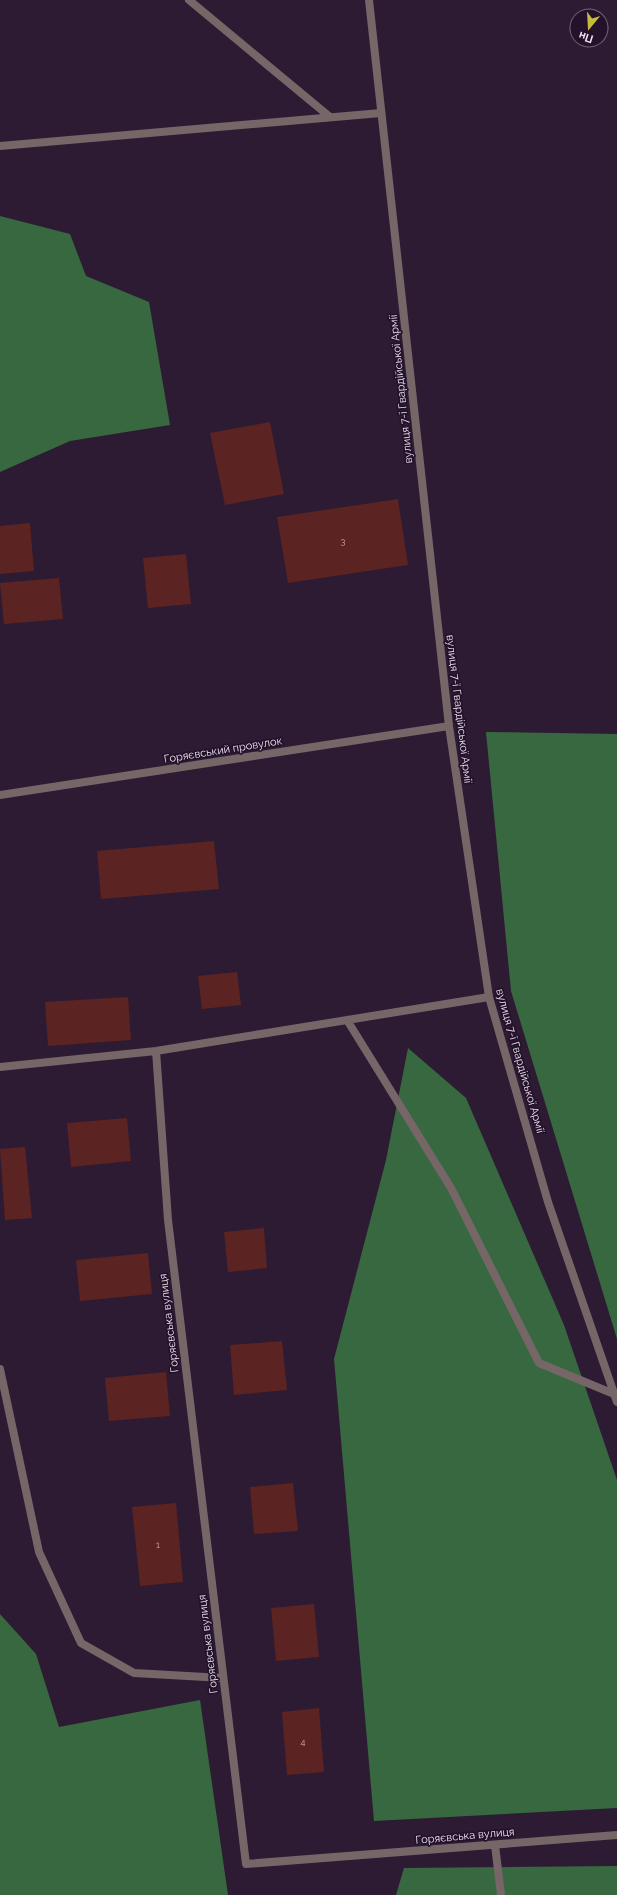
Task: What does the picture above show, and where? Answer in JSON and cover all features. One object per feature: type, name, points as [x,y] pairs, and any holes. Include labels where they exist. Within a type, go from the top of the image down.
[{"type":"street","points":[[189,0],[330,117]]},
{"type":"street","name":"вулиця 7-ї Гвардійської Армії","points":[[369,0],[449,726],[489,997],[548,1202],[616,1398]]},
{"type":"street","points":[[0,146],[381,113]]},
{"type":"street","name":"Горяєвський провулок","points":[[0,795],[449,726]]},
{"type":"street","points":[[0,1066],[156,1051],[489,997]]},
{"type":"street","points":[[347,1020],[451,1188],[539,1363],[616,1398]]},
{"type":"street","name":"Горяєвська вулиця","points":[[156,1051],[168,1220],[246,1864],[617,1835]]},
{"type":"street","points":[[0,1369],[39,1552],[81,1643],[134,1673],[223,1678]]},
{"type":"street","points":[[495,1845],[501,1895]]},
{"type":"green space","points":[[0,216],[70,234],[86,276],[149,302],[170,425],[70,441],[0,472]]},
{"type":"green space","points":[[486,732],[617,734],[617,1339],[511,991]]},
{"type":"green space","points":[[408,1048],[466,1098],[564,1325],[617,1480],[617,1808],[374,1821],[334,1359],[386,1160]]},
{"type":"green space","points":[[0,1614],[36,1654],[59,1727],[200,1700],[228,1895],[0,1895]]},
{"type":"green space","points":[[617,1866],[617,1895],[396,1895],[404,1868]]},
{"type":"building","points":[[270,422],[284,494],[225,505],[210,433]]},
{"type":"building","points":[[398,499],[408,565],[288,583],[277,517]]},
{"type":"building","points":[[30,523],[34,571],[0,574],[0,526]]},
{"type":"building","points":[[186,554],[191,604],[148,608],[143,558]]},
{"type":"building","points":[[59,578],[63,619],[4,624],[0,583]]},
{"type":"building","points":[[214,841],[219,889],[101,899],[97,851]]},
{"type":"building","points":[[237,972],[241,1005],[202,1009],[198,976]]},
{"type":"building","points":[[128,997],[131,1040],[48,1046],[45,1002]]},
{"type":"building","points":[[127,1118],[131,1161],[71,1167],[67,1123]]},
{"type":"building","points":[[25,1147],[32,1218],[5,1220],[0,1149]]},
{"type":"building","points":[[264,1228],[267,1268],[228,1272],[224,1232]]},
{"type":"building","points":[[148,1253],[152,1294],[80,1301],[76,1260]]},
{"type":"building","points":[[282,1341],[287,1390],[234,1395],[230,1345]]},
{"type":"building","points":[[166,1372],[170,1416],[109,1421],[105,1378]]},
{"type":"building","points":[[293,1483],[298,1531],[254,1534],[250,1487]]},
{"type":"building","points":[[176,1503],[183,1582],[140,1586],[132,1507]]},
{"type":"building","points":[[314,1604],[319,1657],[276,1661],[271,1608]]},
{"type":"building","points":[[319,1708],[324,1772],[287,1775],[282,1712]]}]
